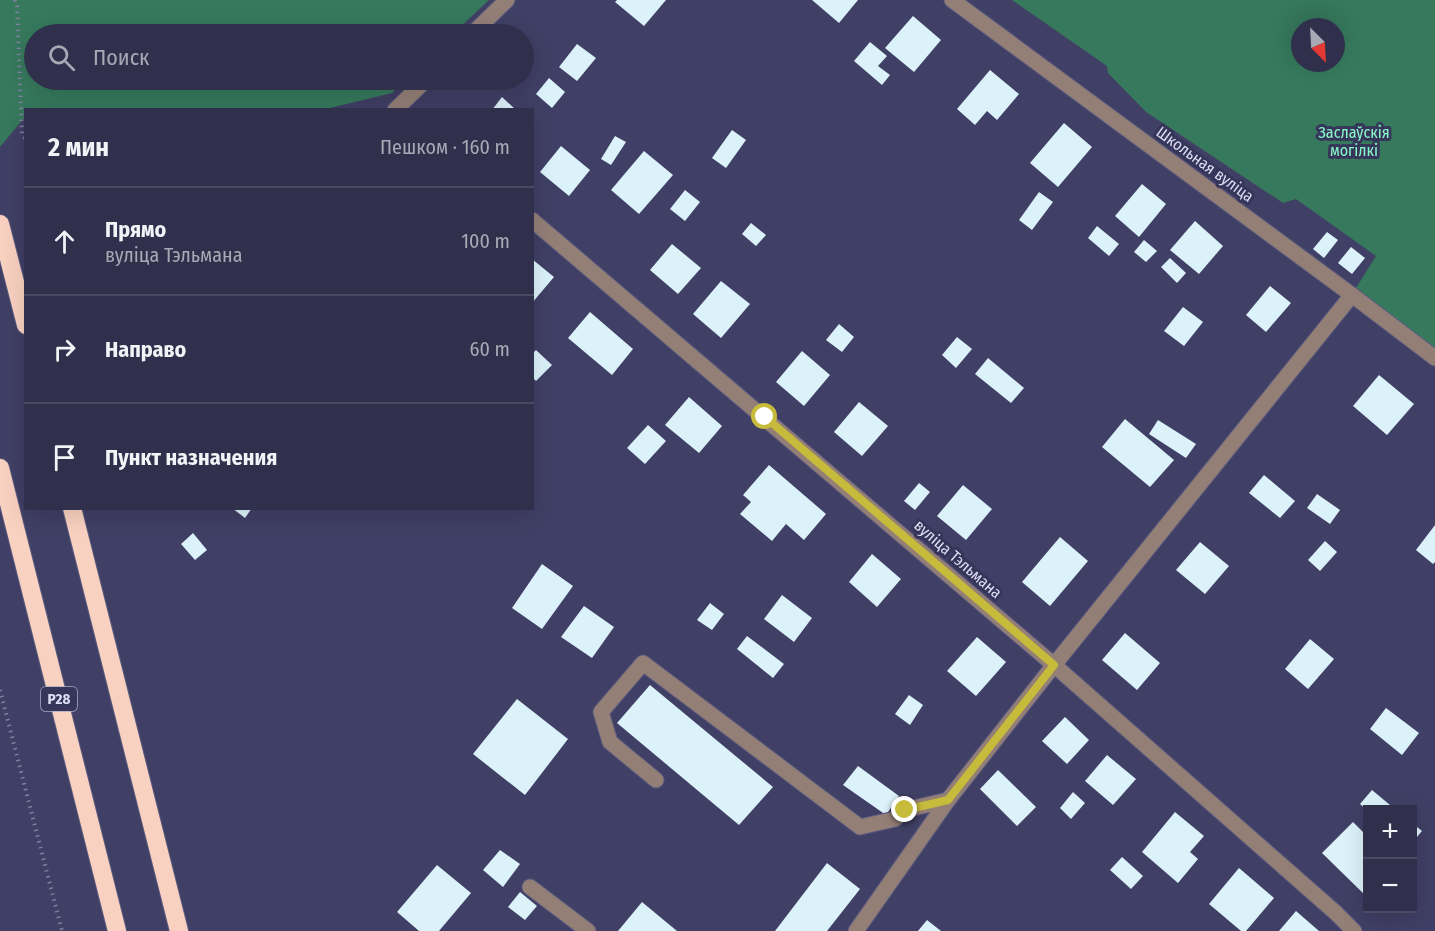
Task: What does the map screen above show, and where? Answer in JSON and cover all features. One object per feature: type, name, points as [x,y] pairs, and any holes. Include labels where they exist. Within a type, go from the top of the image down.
[{"type":"highway","points":[[0,224],[24,317]]},
{"type":"highway","name":"Р28","points":[[0,468],[117,931]]},
{"type":"highway","points":[[73,510],[179,931]]},
{"type":"street","points":[[482,24],[507,0]]},
{"type":"street","name":"Школьная вуліца","points":[[952,0],[1435,358]]},
{"type":"street","points":[[399,108],[416,90]]},
{"type":"street","name":"вуліца Тэльмана","points":[[534,222],[1054,665],[1354,931]]},
{"type":"street","points":[[856,931],[948,800],[1352,295]]},
{"type":"street","points":[[656,780],[610,742],[601,712],[643,663],[860,828],[895,819],[905,810],[948,800]]},
{"type":"street","points":[[530,887],[588,931]]},
{"type":"path","points":[[15,0],[22,136],[24,137]]},
{"type":"path","points":[[0,690],[62,931]]},
{"type":"green space","points":[[0,0],[489,0],[464,24],[24,24],[24,90],[395,90],[392,93],[330,108],[24,108],[24,118],[0,147]]},
{"type":"green space","name":"Заслаўскія могілкі","points":[[1012,0],[1435,0],[1435,348],[1356,288],[1376,256],[1296,199],[1283,203],[1146,112],[1108,73],[1107,66]]},
{"type":"building","points":[[617,0],[666,0],[644,26],[615,2]]},
{"type":"building","points":[[812,0],[858,0],[839,23]]},
{"type":"building","points":[[913,16],[941,40],[914,72],[885,48]]},
{"type":"building","points":[[870,42],[887,56],[878,66],[890,75],[882,85],[854,61]]},
{"type":"building","points":[[577,44],[596,58],[577,81],[559,67]]},
{"type":"building","points":[[990,70],[1019,94],[997,120],[987,111],[975,125],[957,109]]},
{"type":"building","points":[[549,78],[565,92],[552,108],[536,94]]},
{"type":"building","points":[[502,97],[514,108],[494,108]]},
{"type":"building","points":[[1064,123],[1092,147],[1058,187],[1030,163]]},
{"type":"building","points":[[732,130],[746,140],[726,168],[712,158]]},
{"type":"building","points":[[615,136],[626,142],[611,165],[601,159]]},
{"type":"building","points":[[561,146],[590,170],[569,196],[540,172]]},
{"type":"building","points":[[644,151],[673,175],[639,214],[611,190]]},
{"type":"building","points":[[1142,184],[1166,204],[1139,237],[1115,216]]},
{"type":"building","points":[[685,190],[700,202],[685,221],[670,209]]},
{"type":"building","points":[[1039,192],[1053,202],[1032,230],[1019,220]]},
{"type":"building","points":[[1195,221],[1223,246],[1199,274],[1170,250]]},
{"type":"building","points":[[751,223],[766,235],[756,246],[742,234]]},
{"type":"building","points":[[1097,226],[1119,244],[1109,256],[1088,238]]},
{"type":"building","points":[[1327,232],[1338,240],[1324,258],[1313,249]]},
{"type":"building","points":[[1144,240],[1157,251],[1146,262],[1134,252]]},
{"type":"building","points":[[672,244],[701,268],[678,294],[650,270]]},
{"type":"building","points":[[1351,247],[1365,258],[1352,274],[1338,263]]},
{"type":"building","points":[[1170,258],[1186,273],[1177,283],[1161,267]]},
{"type":"building","points":[[534,261],[554,277],[534,301]]},
{"type":"building","points":[[721,281],[750,304],[721,338],[693,314]]},
{"type":"building","points":[[1270,286],[1291,303],[1266,332],[1246,315]]},
{"type":"building","points":[[1183,307],[1203,322],[1184,346],[1164,331]]},
{"type":"building","points":[[590,312],[633,349],[612,375],[568,338]]},
{"type":"building","points":[[839,324],[854,337],[842,352],[826,340]]},
{"type":"building","points":[[957,337],[972,349],[956,368],[942,355]]},
{"type":"building","points":[[536,350],[552,365],[536,381],[534,379],[534,352]]},
{"type":"building","points":[[802,351],[830,375],[804,406],[776,382]]},
{"type":"building","points":[[988,358],[1024,388],[1011,403],[975,374]]},
{"type":"building","points":[[1379,375],[1414,404],[1387,435],[1353,406]]},
{"type":"building","points":[[689,397],[722,426],[699,453],[665,425]]},
{"type":"building","points":[[859,402],[888,426],[862,456],[834,432]]},
{"type":"building","points":[[1125,419],[1174,460],[1150,487],[1102,447]]},
{"type":"building","points":[[1158,420],[1196,444],[1186,458],[1149,434]]},
{"type":"building","points":[[648,425],[666,441],[645,464],[627,448]]},
{"type":"building","points":[[769,465],[826,514],[804,540],[786,524],[772,541],[740,514],[751,502],[743,495]]},
{"type":"building","points":[[1264,475],[1295,501],[1280,518],[1249,493]]},
{"type":"building","points":[[919,483],[930,492],[915,510],[904,501]]},
{"type":"building","points":[[963,485],[992,509],[966,540],[937,516]]},
{"type":"building","points":[[1317,494],[1340,510],[1330,524],[1307,508]]},
{"type":"building","points":[[235,510],[251,510],[245,518]]},
{"type":"building","points":[[1435,525],[1435,562],[1433,564],[1416,550]]},
{"type":"building","points":[[193,533],[207,550],[195,560],[181,544]]},
{"type":"building","points":[[1060,537],[1088,561],[1050,606],[1022,582]]},
{"type":"building","points":[[1325,541],[1337,552],[1320,571],[1308,560]]},
{"type":"building","points":[[1200,542],[1229,566],[1205,594],[1176,570]]},
{"type":"building","points":[[872,554],[901,579],[877,607],[849,582]]},
{"type":"building","points":[[542,564],[573,586],[542,629],[512,608]]},
{"type":"building","points":[[782,595],[812,618],[794,642],[764,619]]},
{"type":"building","points":[[710,603],[724,614],[712,630],[697,620]]},
{"type":"building","points":[[584,606],[614,627],[592,658],[561,637]]},
{"type":"building","points":[[1125,633],[1160,663],[1137,690],[1102,660]]},
{"type":"building","points":[[747,636],[784,664],[773,678],[737,649]]},
{"type":"building","points":[[977,637],[1006,662],[976,696],[947,671]]},
{"type":"building","points":[[1310,639],[1334,659],[1308,689],[1285,669]]},
{"type":"building","points":[[650,685],[773,787],[739,825],[617,723]]},
{"type":"building","points":[[909,695],[923,705],[910,725],[895,714]]},
{"type":"building","points":[[517,699],[568,739],[525,795],[473,754]]},
{"type":"building","points":[[1386,708],[1419,733],[1402,755],[1370,729]]},
{"type":"building","points":[[1065,717],[1089,740],[1067,764],[1042,741]]},
{"type":"building","points":[[1107,755],[1136,779],[1113,805],[1085,781]]},
{"type":"building","points":[[858,766],[899,796],[886,815],[843,785]]},
{"type":"building","points":[[998,770],[1036,807],[1017,826],[980,789]]},
{"type":"building","points":[[1372,790],[1390,805],[1363,807],[1360,804]]},
{"type":"building","points":[[1073,792],[1085,803],[1071,819],[1060,808]]},
{"type":"building","points":[[1175,812],[1204,836],[1190,852],[1198,859],[1178,883],[1142,852]]},
{"type":"building","points":[[1353,822],[1363,832],[1363,893],[1322,853]]},
{"type":"building","points":[[1417,827],[1422,831],[1417,837]]},
{"type":"building","points":[[500,850],[520,864],[503,887],[483,870]]},
{"type":"building","points":[[1122,857],[1143,876],[1131,889],[1110,870]]},
{"type":"building","points":[[827,863],[860,889],[827,931],[775,931]]},
{"type":"building","points":[[437,865],[471,893],[439,931],[419,931],[397,912]]},
{"type":"building","points":[[1239,868],[1274,898],[1246,931],[1241,931],[1209,904]]},
{"type":"building","points":[[520,892],[537,906],[525,920],[508,907]]},
{"type":"building","points":[[642,902],[677,931],[618,931]]},
{"type":"building","points":[[1296,911],[1319,931],[1279,931]]},
{"type":"building","points":[[927,920],[941,931],[918,931]]},
{"type":"route","points":[[765,417],[1054,665],[948,800],[905,810]]}]
